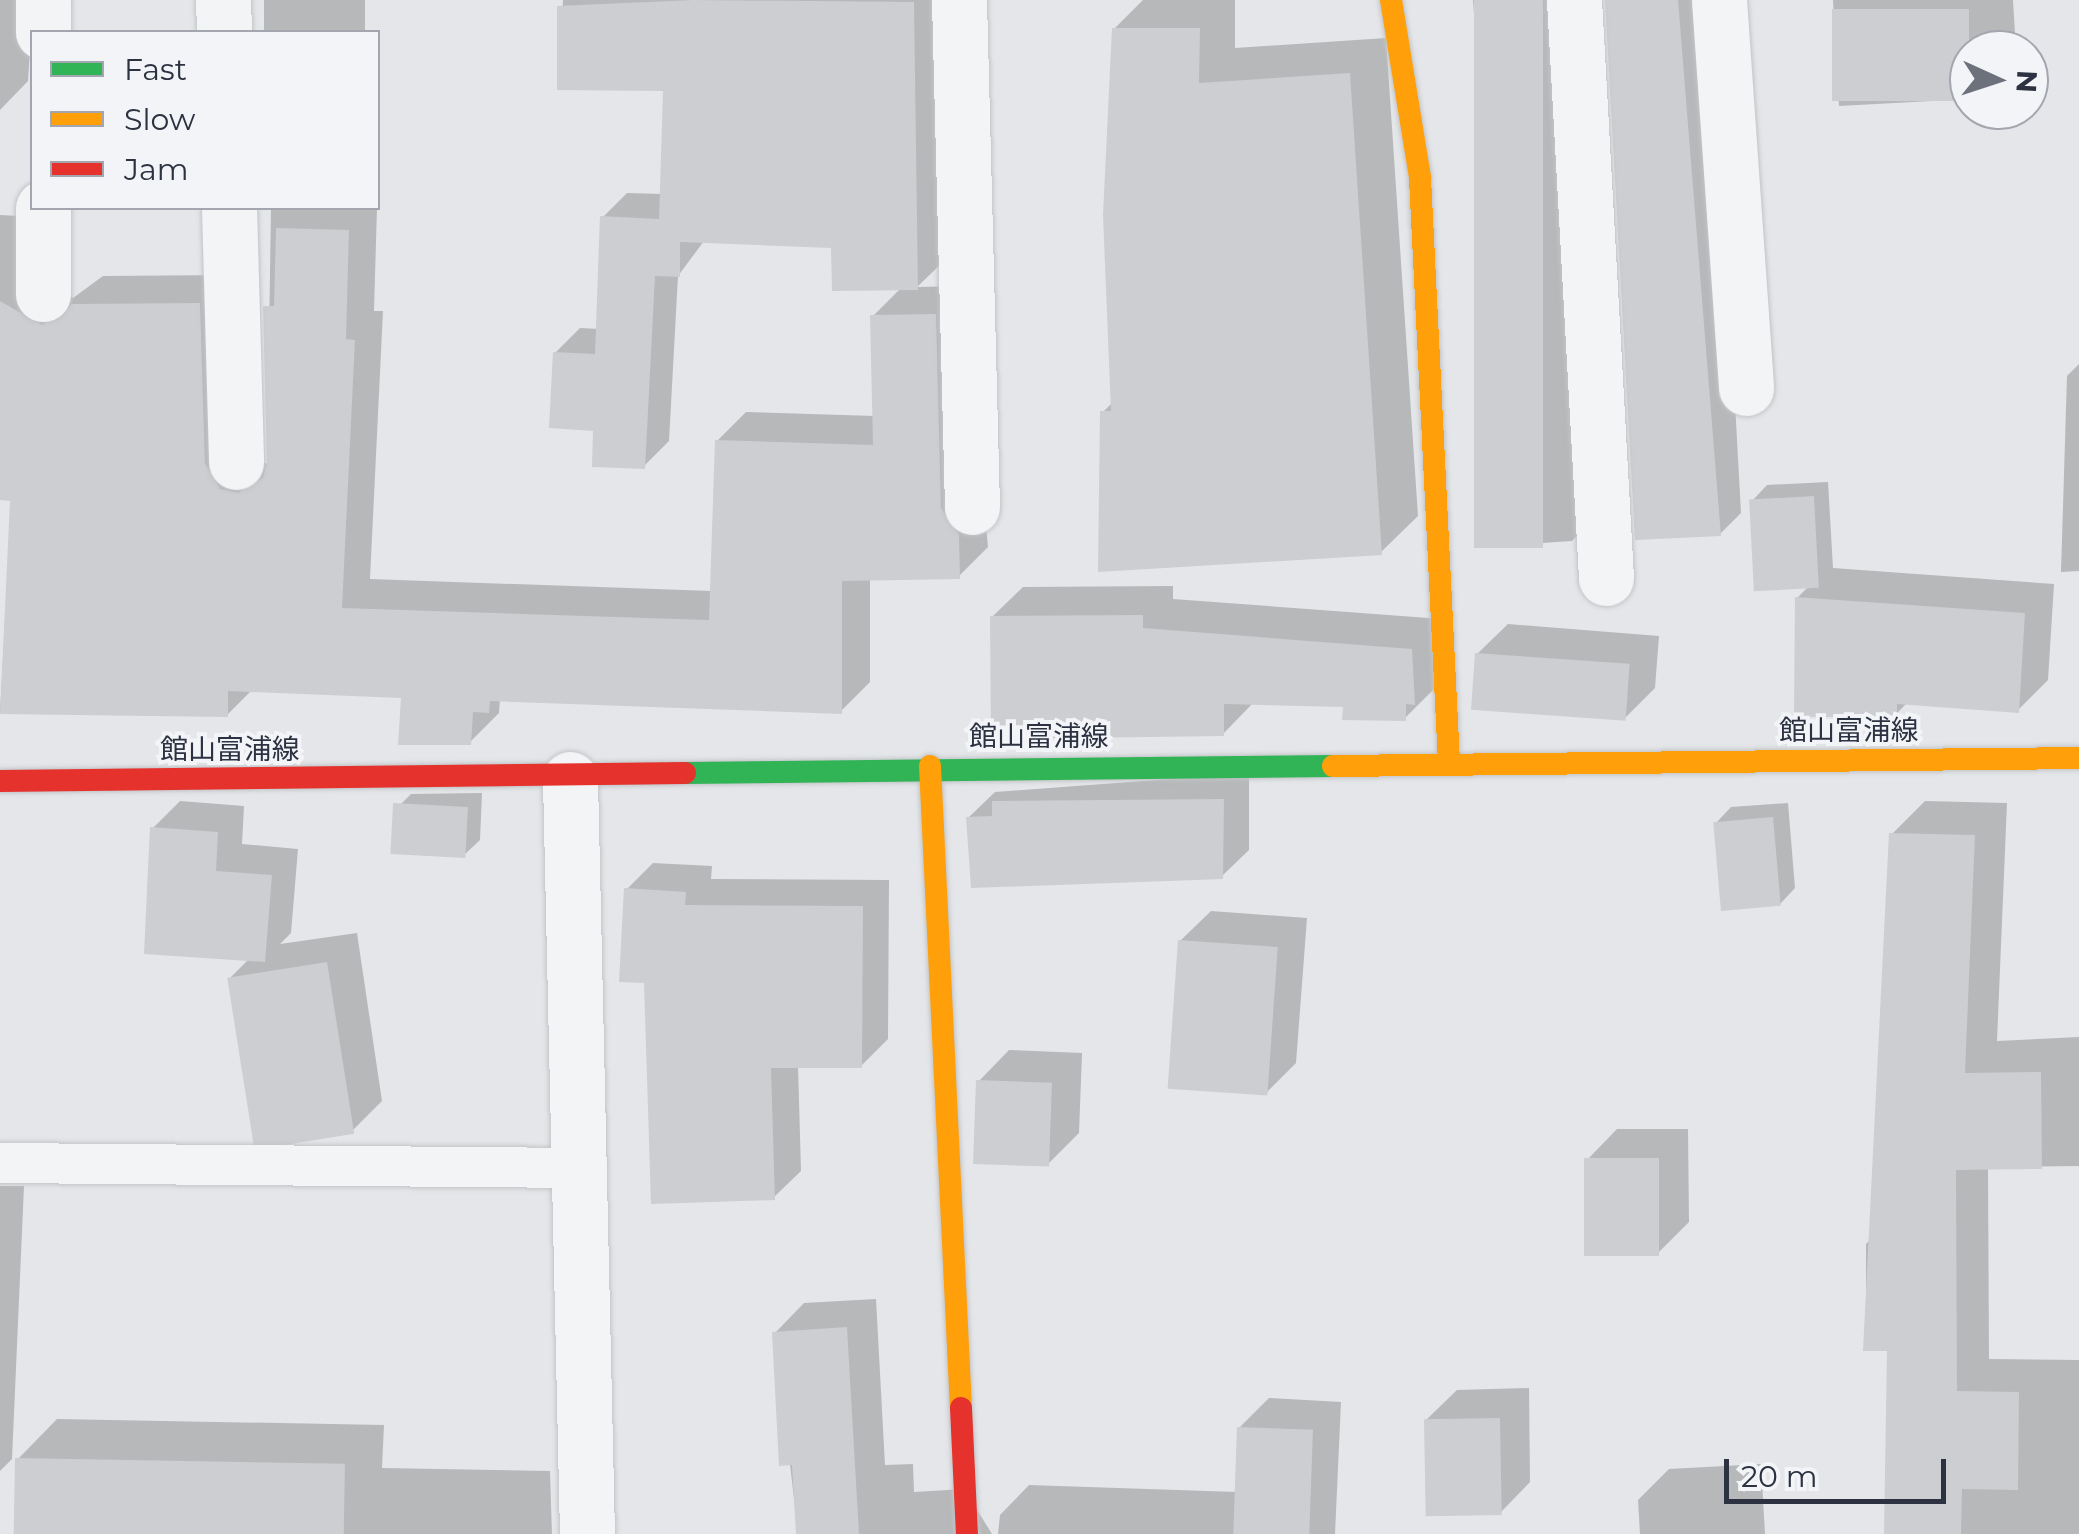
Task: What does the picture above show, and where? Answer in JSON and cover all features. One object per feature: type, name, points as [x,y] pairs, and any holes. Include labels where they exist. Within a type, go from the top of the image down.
[{"type":"main road","points":[[1392,0],[1420,178],[1450,763]]},
{"type":"main road","name":"館山富浦線","points":[[0,781],[570,779],[930,766],[2079,758]]},
{"type":"main road","points":[[930,766],[967,1534]]},
{"type":"street","points":[[43,0],[43,30]]},
{"type":"street","points":[[223,0],[224,30]]},
{"type":"street","points":[[960,0],[972,507]]},
{"type":"street","points":[[1574,0],[1606,578]]},
{"type":"street","points":[[1720,0],[1746,388]]},
{"type":"street","points":[[43,210],[43,294]]},
{"type":"street","points":[[229,210],[236,462]]},
{"type":"street","points":[[570,779],[587,1534]]},
{"type":"lane","points":[[0,1162],[580,1168]]},
{"type":"building","points":[[693,0],[914,2],[918,290],[832,291],[831,248],[680,242],[680,277],[655,276],[645,469],[592,467],[593,431],[549,428],[553,352],[595,354],[600,216],[659,219],[663,91],[557,90],[557,6]]},
{"type":"building","points":[[1474,0],[1543,0],[1543,548],[1474,548]]},
{"type":"building","points":[[1605,0],[1678,0],[1721,536],[1635,540]]},
{"type":"building","points":[[1832,9],[1969,9],[1969,30],[1949,30],[1949,101],[1832,101]]},
{"type":"building","points":[[1112,28],[1200,28],[1199,83],[1350,73],[1382,555],[1098,572],[1100,411],[1111,411],[1103,215]]},
{"type":"building","points":[[276,228],[349,230],[346,339],[355,340],[342,608],[709,620],[715,440],[873,445],[870,315],[936,314],[941,508],[959,535],[960,579],[842,581],[842,714],[490,701],[489,713],[473,712],[471,745],[398,745],[401,698],[228,691],[228,717],[0,714],[10,501],[0,500],[0,301],[42,325],[72,304],[200,303],[205,464],[220,489],[238,493],[263,478],[267,462],[263,306],[274,306]]},
{"type":"building","points":[[1814,496],[1819,588],[1754,591],[1749,499]]},
{"type":"building","points":[[1795,597],[2025,613],[2019,713],[1897,704],[1897,717],[1794,717]]},
{"type":"building","points":[[1143,615],[1143,628],[1412,649],[1415,705],[1406,704],[1406,721],[1342,720],[1343,707],[1224,704],[1224,736],[991,739],[990,616]]},
{"type":"building","points":[[1475,653],[1630,664],[1626,721],[1471,710]]},
{"type":"building","points":[[1224,799],[1223,879],[971,888],[966,817],[992,816],[992,801]]},
{"type":"building","points":[[393,803],[468,807],[465,858],[390,854]]},
{"type":"building","points":[[1773,817],[1781,906],[1721,911],[1713,822]]},
{"type":"building","points":[[150,827],[218,832],[216,871],[272,875],[265,962],[144,954]]},
{"type":"building","points":[[1889,833],[1975,835],[1965,1073],[2041,1072],[2042,1169],[1956,1170],[1957,1391],[2019,1392],[2018,1490],[1962,1489],[1961,1534],[1884,1534],[1887,1351],[1863,1351]]},
{"type":"building","points":[[624,888],[686,892],[685,905],[863,906],[862,1068],[771,1068],[775,1200],[651,1204],[644,983],[619,982]]},
{"type":"building","points":[[1178,940],[1278,947],[1267,1096],[1168,1089]]},
{"type":"building","points":[[327,962],[354,1134],[254,1150],[227,978]]},
{"type":"building","points":[[976,1080],[1052,1083],[1049,1167],[973,1164]]},
{"type":"building","points":[[1584,1158],[1659,1158],[1659,1256],[1584,1256]]},
{"type":"building","points":[[847,1327],[859,1534],[796,1534],[792,1465],[779,1466],[772,1332]]},
{"type":"building","points":[[1500,1418],[1502,1515],[1426,1516],[1424,1419]]},
{"type":"building","points":[[1237,1427],[1313,1430],[1309,1534],[1233,1534]]},
{"type":"building","points":[[15,1458],[345,1464],[344,1534],[14,1534]]},
{"type":"traffic: fast","points":[[685,773],[1333,766]]},
{"type":"traffic: slow","points":[[1391,0],[1420,178],[1449,763]]},
{"type":"traffic: slow","points":[[1333,766],[2079,758]]},
{"type":"traffic: slow","points":[[930,766],[961,1408]]},
{"type":"traffic: jam","points":[[0,781],[685,773]]},
{"type":"traffic: jam","points":[[961,1408],[967,1534]]}]
